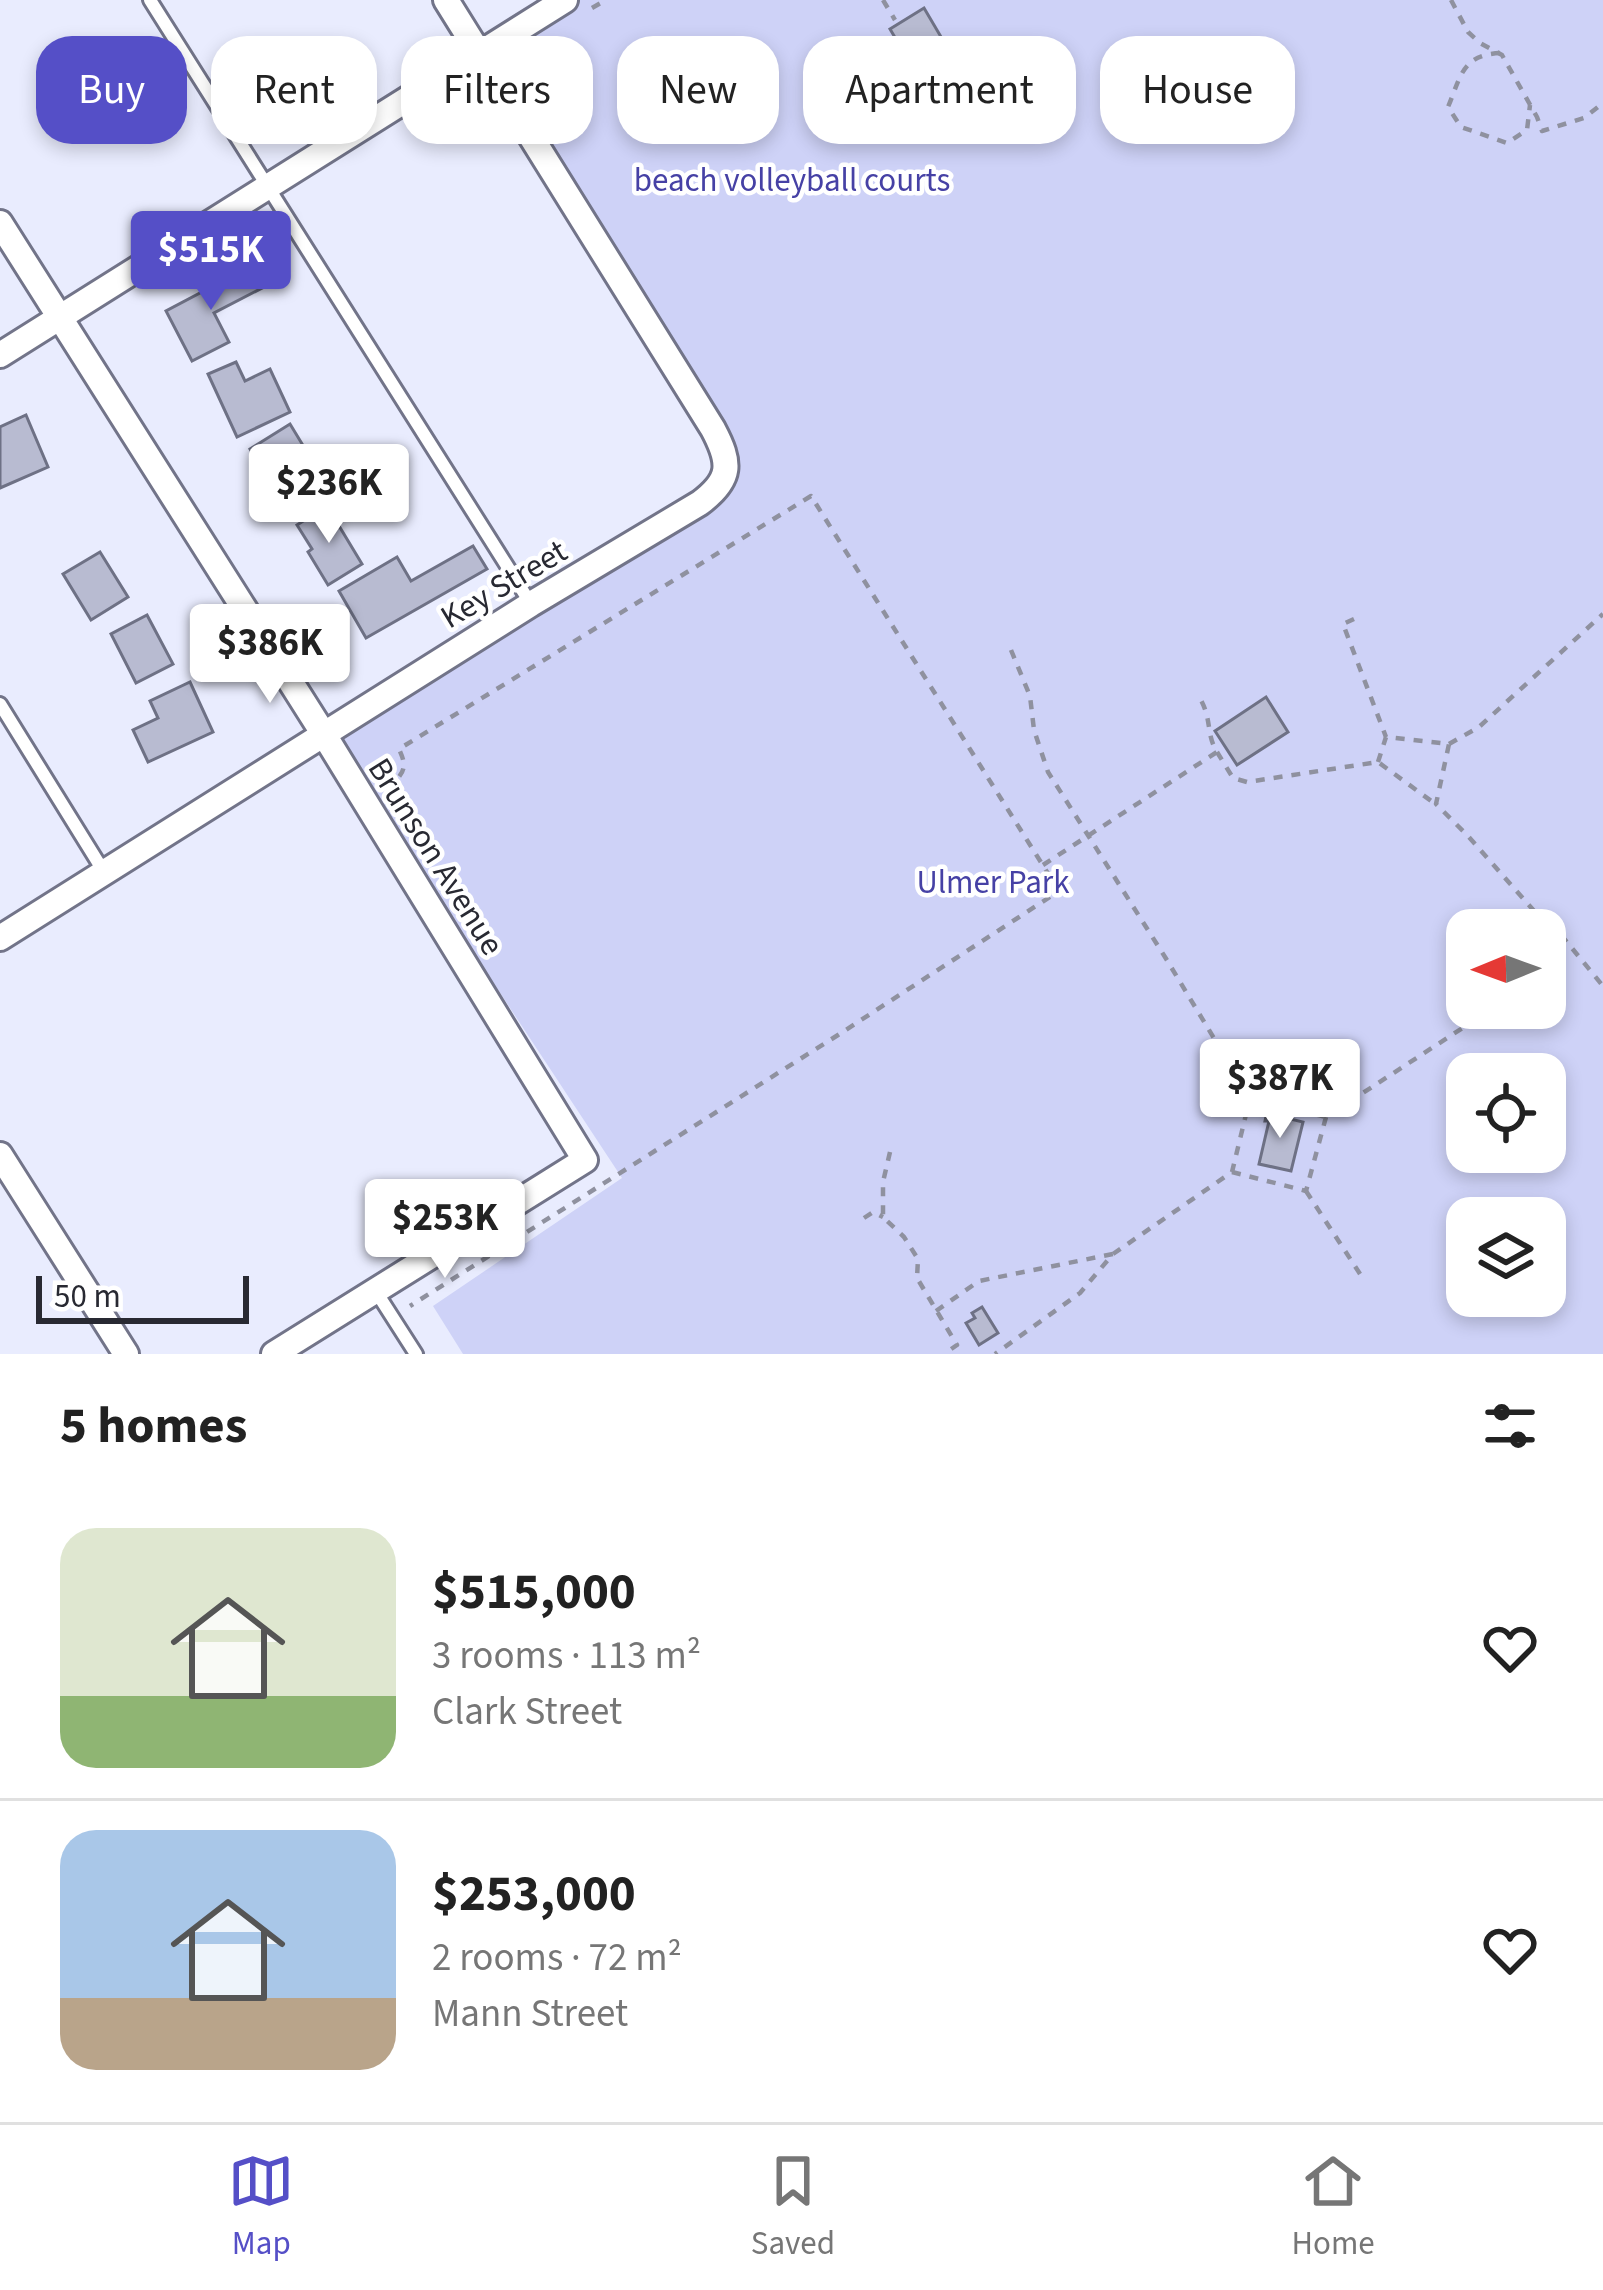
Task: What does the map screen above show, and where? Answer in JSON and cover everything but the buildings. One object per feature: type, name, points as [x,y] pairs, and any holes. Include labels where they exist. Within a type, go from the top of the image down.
[{"type":"street","points":[[446,0],[469,36]]},
{"type":"street","points":[[516,36],[572,8]]},
{"type":"street","points":[[0,355],[401,103]]},
{"type":"street","name":"Key Street","points":[[0,938],[718,488],[726,468],[713,429],[536,144]]},
{"type":"street","name":"Brunson Avenue","points":[[0,223],[323,733],[585,1160],[375,1290]]},
{"type":"street","points":[[0,1155],[126,1354]]},
{"type":"street","points":[[274,1354],[375,1290]]},
{"type":"lane","points":[[150,0],[531,604]]},
{"type":"lane","points":[[0,704],[104,872]]},
{"type":"lane","points":[[375,1290],[416,1354]]},
{"type":"path","points":[[572,8],[607,0]]},
{"type":"path","points":[[883,0],[895,20]]},
{"type":"path","points":[[1451,0],[1468,32],[1500,53],[1542,131],[1583,118],[1603,103]]},
{"type":"path","points":[[1500,53],[1482,54],[1465,65],[1448,107],[1461,127],[1508,143],[1527,130],[1530,105]]},
{"type":"path","points":[[370,773],[379,779],[398,778],[405,762],[399,749],[811,496],[1059,892],[405,1309]]},
{"type":"path","points":[[1386,737],[1449,744],[1479,727],[1603,614]]},
{"type":"path","points":[[1354,619],[1343,624],[1386,737],[1378,763]]},
{"type":"path","points":[[1011,650],[1030,696],[1044,761],[1250,1098],[1326,1117]]},
{"type":"path","points":[[1202,700],[1210,717],[1209,740],[1233,778],[1247,782],[1378,763],[1436,804],[1532,909]]},
{"type":"path","points":[[1436,804],[1449,744]]},
{"type":"path","points":[[1043,866],[1217,752]]},
{"type":"path","points":[[1566,941],[1603,986]]},
{"type":"path","points":[[1306,1191],[1326,1117],[1461,1029]]},
{"type":"path","points":[[995,1354],[1080,1293],[1113,1254],[1232,1172],[1250,1098]]},
{"type":"path","points":[[883,1217],[883,1181],[890,1152]]},
{"type":"path","points":[[1232,1172],[1306,1191],[1364,1280]]},
{"type":"path","points":[[864,1218],[873,1212],[904,1238],[918,1258],[917,1278],[963,1354]]},
{"type":"path","points":[[936,1311],[979,1281],[1113,1254]]},
{"type":"path","points":[[944,1354],[957,1345]]},
{"type":"green space","name":"Ulmer Park","points":[[572,0],[1603,0],[1603,1354],[463,1354],[433,1306],[622,1178],[340,750],[336,734],[730,477],[539,144],[593,144],[593,36],[517,36]]},
{"type":"park label","name":"beach volleyball courts","points":[[792,179]]}]
